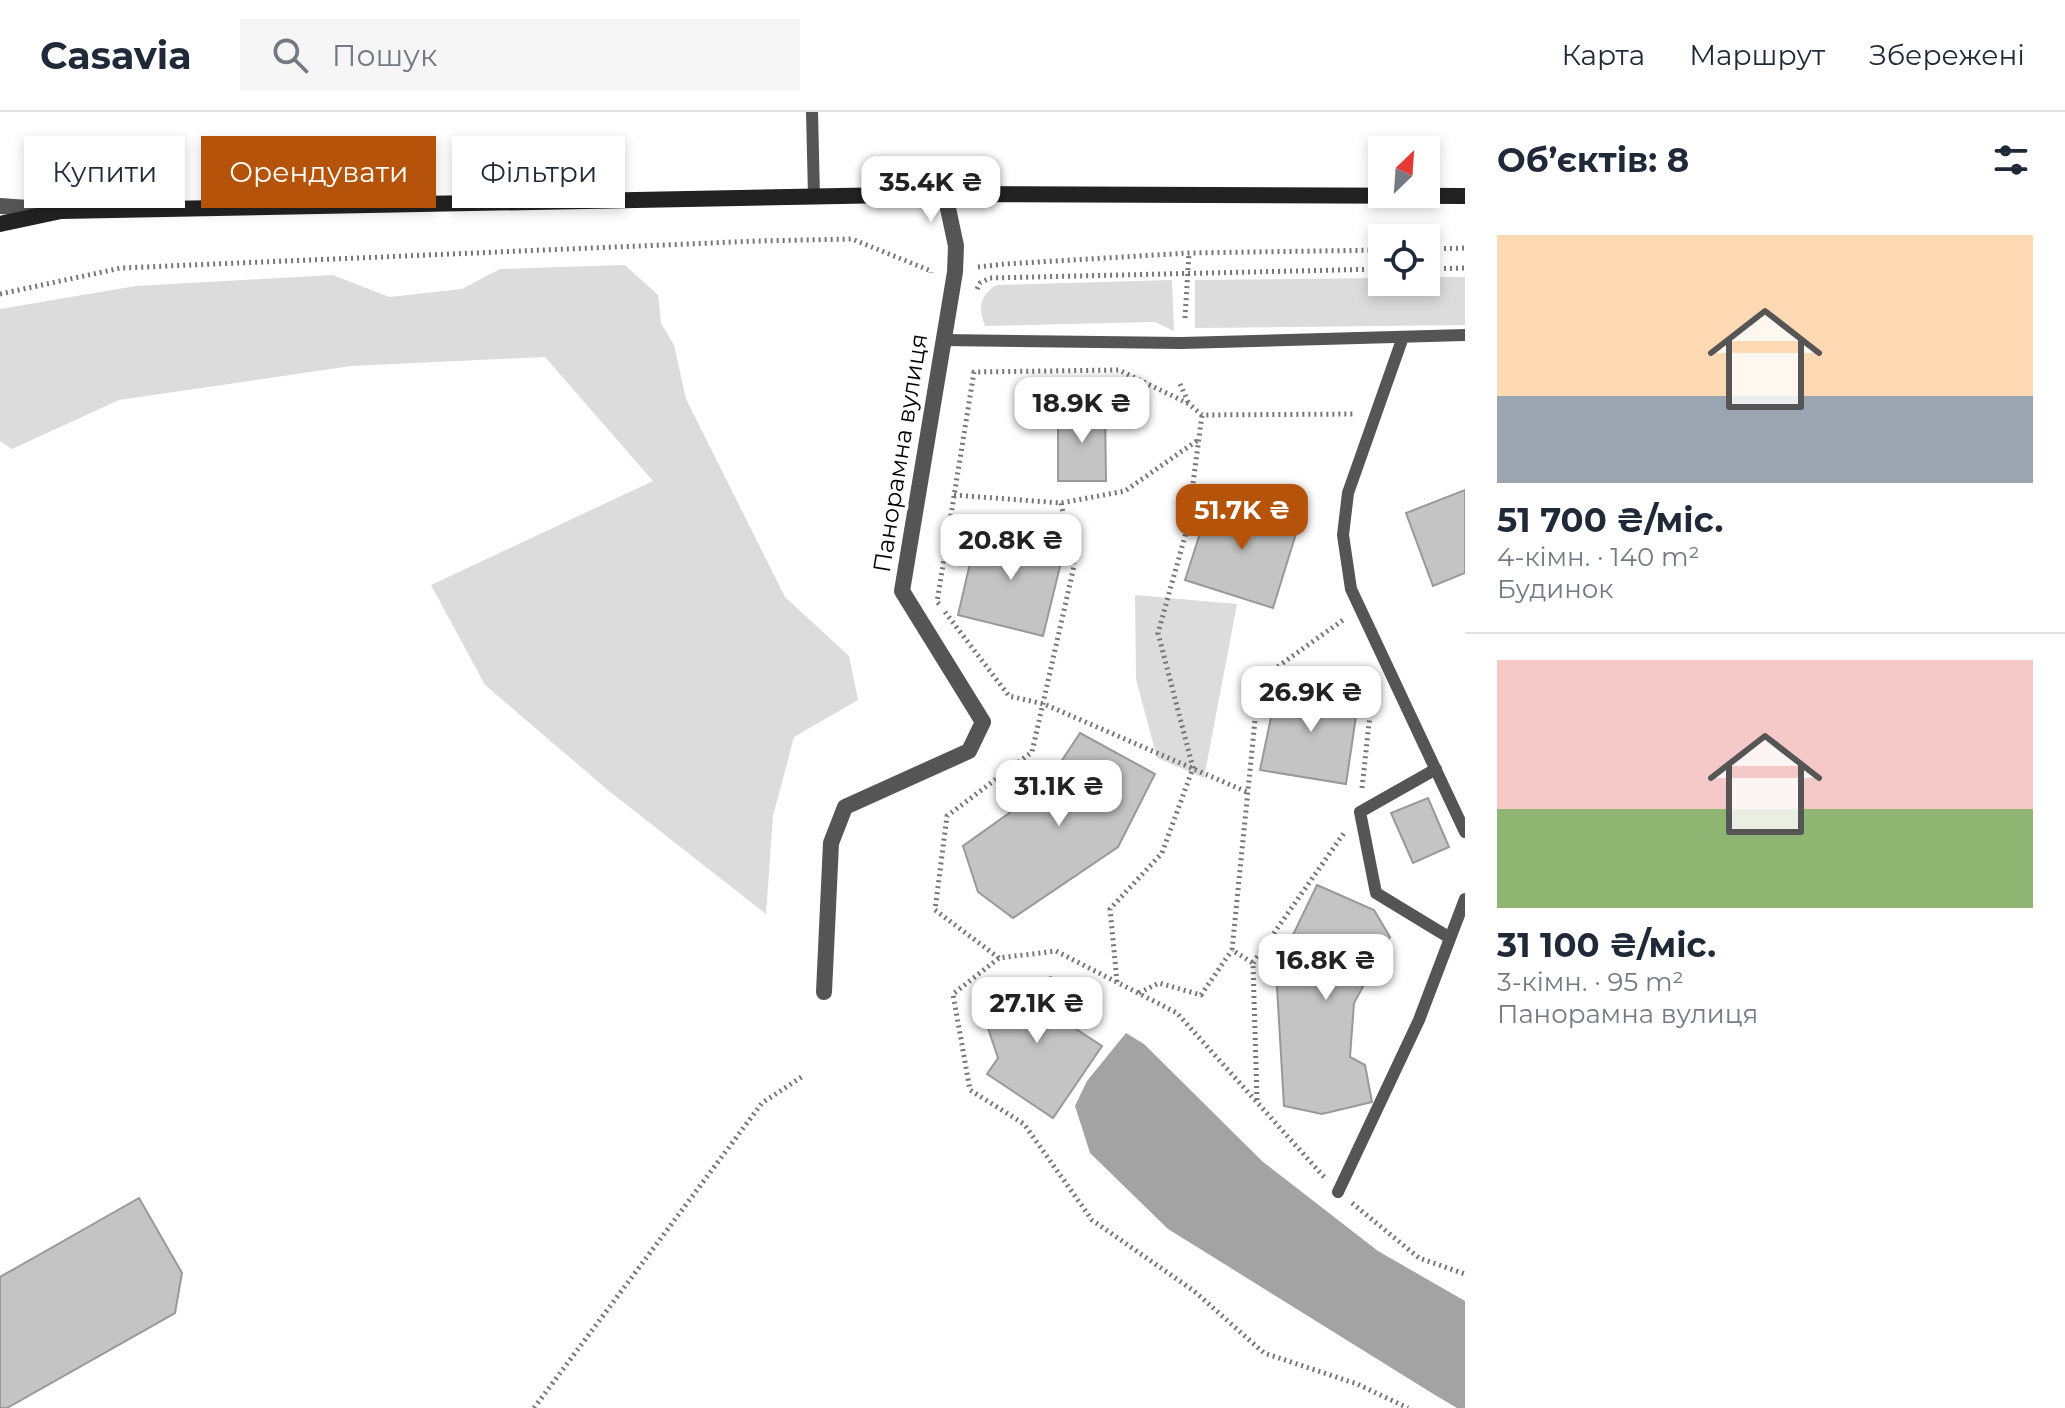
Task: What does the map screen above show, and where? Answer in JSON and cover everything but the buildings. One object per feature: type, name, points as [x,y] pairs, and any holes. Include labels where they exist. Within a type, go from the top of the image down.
[{"type":"main road","points":[[0,224],[61,211],[814,196],[1465,196]]},
{"type":"street","name":"Панорамна вулиця","points":[[824,992],[831,843],[845,807],[969,751],[983,722],[902,591],[955,272],[956,246],[945,194]]},
{"type":"street","points":[[0,206],[61,211]]},
{"type":"lane","points":[[812,112],[814,196]]},
{"type":"lane","points":[[943,340],[1182,343],[1465,335]]},
{"type":"lane","points":[[1403,337],[1348,493],[1343,535],[1351,589],[1465,832]]},
{"type":"lane","points":[[1436,769],[1360,812],[1376,893],[1450,938]]},
{"type":"lane","points":[[1338,1192],[1419,1020],[1465,899]]},
{"type":"path","points":[[0,294],[121,268],[788,240],[852,239],[931,271]]},
{"type":"path","points":[[1440,249],[1465,248]]},
{"type":"path","points":[[973,268],[1189,253],[1368,250]]},
{"type":"path","points":[[1185,318],[1189,253]]},
{"type":"path","points":[[1440,269],[1465,268]]},
{"type":"path","points":[[975,293],[980,283],[990,278],[1368,269]]},
{"type":"path","points":[[1247,792],[1044,704],[1009,696],[937,602],[974,372],[1119,370],[1189,404],[1202,415],[1376,414]]},
{"type":"path","points":[[1180,384],[1189,404]]},
{"type":"path","points":[[1117,982],[1110,909],[1162,853],[1193,768],[1158,633],[1187,529],[1202,415]]},
{"type":"path","points":[[954,495],[1061,503],[1125,491],[1199,439]]},
{"type":"path","points":[[999,958],[935,910],[947,816],[1032,752],[1074,566],[1061,503]]},
{"type":"path","points":[[1139,993],[1159,983],[1201,995],[1232,950],[1259,680],[1361,608]]},
{"type":"path","points":[[1257,1100],[1253,963],[1360,812],[1378,645]]},
{"type":"path","points":[[1232,950],[1253,963]]},
{"type":"path","points":[[1408,1408],[1357,1384],[1264,1353],[1194,1291],[1092,1220],[1024,1124],[970,1090],[953,994],[999,958],[1056,951],[1177,1013],[1338,1192],[1419,1258],[1465,1274]]},
{"type":"path","points":[[534,1408],[762,1103],[803,1076]]},
{"type":"shaded area","points":[[625,265],[658,295],[661,323],[674,345],[686,399],[785,597],[849,656],[858,700],[794,737],[773,816],[766,914],[609,791],[485,685],[431,585],[653,481],[545,357],[351,366],[119,400],[12,449],[0,441],[0,309],[136,286],[333,275],[389,297],[462,289],[500,269]]},
{"type":"shaded area","points":[[1440,277],[1465,277],[1465,325],[1195,328],[1195,280],[1368,278],[1368,296],[1440,296]]},
{"type":"shaded area","points":[[1172,280],[1174,331],[1155,322],[985,326],[981,313],[983,298],[996,285]]},
{"type":"shaded area","points":[[1135,595],[1237,604],[1204,778],[1157,758],[1136,679]]},
{"type":"shaded area","points":[[1126,1033],[1144,1044],[1262,1161],[1378,1251],[1465,1301],[1465,1408],[1457,1408],[1435,1395],[1168,1229],[1090,1153],[1075,1106],[1087,1081]]}]
